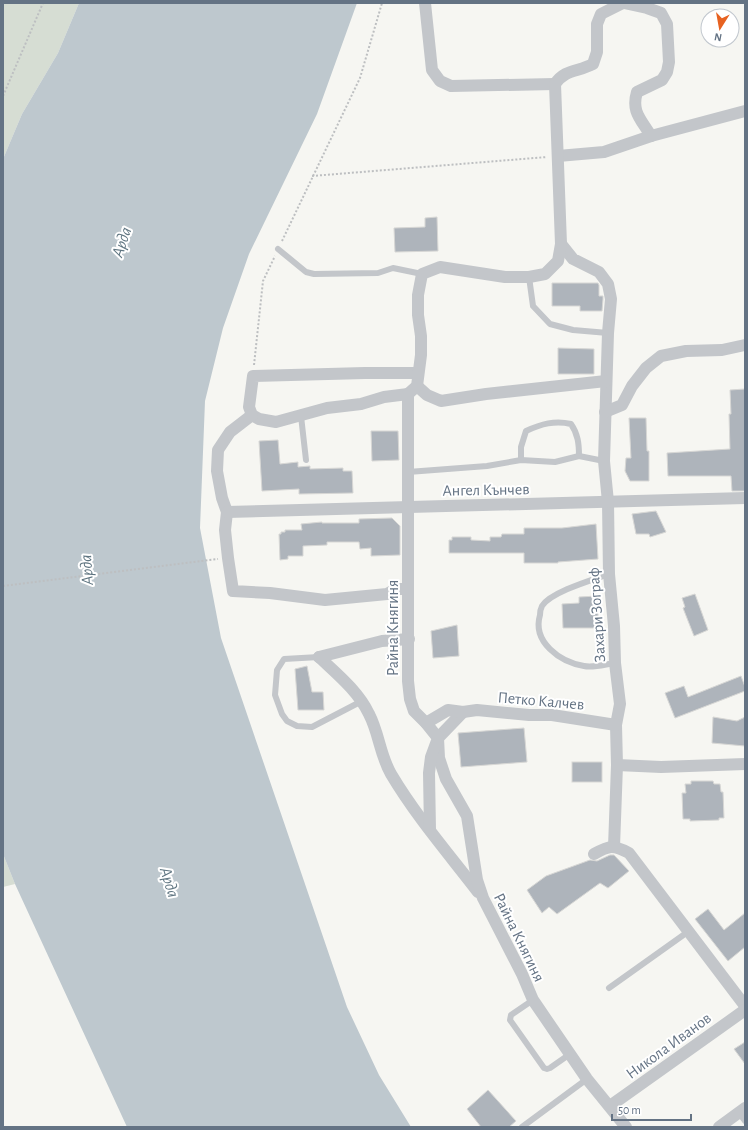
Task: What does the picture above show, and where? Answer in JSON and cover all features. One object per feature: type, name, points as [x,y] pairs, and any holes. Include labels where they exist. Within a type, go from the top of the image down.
[{"type":"street","points":[[425,3],[432,70],[440,81],[451,86],[555,84]]},
{"type":"street","points":[[422,274],[440,267],[462,269],[481,274],[505,277],[528,277],[545,274],[558,261],[561,244],[555,84],[560,77],[566,73],[585,68],[593,64],[597,52],[597,24],[600,14],[623,3],[647,8],[661,13],[667,24],[670,62],[667,72],[662,80],[637,92],[635,101],[635,111],[651,136]]},
{"type":"street","points":[[558,156],[604,152],[651,136],[745,111]]},
{"type":"street","name":"Захари Зограф","points":[[561,244],[573,259],[599,272],[608,284],[610,299],[604,461],[608,502],[609,574],[614,626],[615,663],[620,704],[616,725],[617,765],[614,847]]},
{"type":"street","name":"Райна Княгиня","points":[[422,274],[418,295],[421,355],[418,373],[412,390],[408,472],[408,681],[410,699],[414,711],[438,738],[439,758],[446,779],[467,816],[477,880],[483,898],[533,1000],[587,1080],[626,1127]]},
{"type":"street","points":[[605,412],[622,405],[632,386],[646,368],[662,356],[686,351],[722,350],[745,345]]},
{"type":"street","points":[[418,373],[252,376],[249,407],[252,415],[259,419],[276,422],[327,408],[361,404],[412,390],[441,401],[486,394],[606,381]]},
{"type":"street","points":[[252,415],[230,432],[218,450],[217,471],[222,498],[227,512],[225,530],[233,591],[270,593],[325,600],[387,594],[396,589],[408,590]]},
{"type":"street","name":"Ангел Кънчев","points":[[227,512],[745,498]]},
{"type":"street","points":[[319,657],[382,641],[409,639]]},
{"type":"street","points":[[319,657],[351,687],[362,701],[370,715],[390,772],[430,830],[483,898]]},
{"type":"street","name":"Петко Калчев","points":[[426,723],[448,710],[463,712],[477,710],[529,715],[552,715],[616,725]]},
{"type":"street","points":[[430,830],[429,773],[431,757],[438,738],[463,712]]},
{"type":"street","points":[[617,765],[660,767],[745,764]]},
{"type":"street","points":[[594,854],[606,847],[614,847],[630,853],[745,1006]]},
{"type":"street","name":"Никола Иванов","points":[[610,1106],[745,1010]]},
{"type":"street","points":[[719,1127],[743,1114]]},
{"type":"lane","points":[[278,249],[306,272],[314,274],[378,272],[394,268],[422,274]]},
{"type":"lane","points":[[528,277],[533,306],[550,324],[573,330],[608,333]]},
{"type":"lane","points":[[301,416],[306,460]]},
{"type":"lane","points":[[522,460],[521,447],[526,430],[551,422],[571,424],[576,431],[579,444],[579,456]]},
{"type":"lane","points":[[408,472],[487,466],[522,460],[555,462],[579,456],[604,461]]},
{"type":"lane","points":[[609,574],[554,596],[542,606],[538,622],[538,632],[548,648],[566,660],[586,666],[615,663]]},
{"type":"lane","points":[[319,657],[284,659],[277,670],[275,695],[286,721],[297,726],[312,726],[362,701]]},
{"type":"lane","points":[[609,988],[688,931]]},
{"type":"lane","points":[[533,1000],[511,1015],[510,1020],[544,1068],[550,1068],[570,1054]]},
{"type":"lane","points":[[522,1127],[587,1080]]},
{"type":"path","points":[[3,96],[43,3]]},
{"type":"path","points":[[252,376],[262,282],[360,78],[382,3]]},
{"type":"path","points":[[312,176],[558,156]]},
{"type":"path","points":[[3,586],[208,560]]},
{"type":"shaded area","points":[[3,3],[79,3],[58,53],[22,114],[3,159]]},
{"type":"shaded area","points":[[3,854],[15,884],[3,887]]},
{"type":"water","name":"Арда","points":[[79,3],[357,3],[317,114],[249,254],[223,328],[205,401],[200,528],[221,638],[347,1007],[379,1075],[411,1127],[127,1127],[15,884],[3,854],[3,159],[22,114],[58,53]]},
{"type":"building","points":[[437,217],[438,251],[395,252],[394,228],[425,227],[425,218]]},
{"type":"building","points":[[552,283],[598,283],[599,296],[603,296],[602,311],[580,311],[580,306],[552,306]]},
{"type":"building","points":[[558,348],[594,349],[594,374],[558,374]]},
{"type":"building","points":[[745,389],[745,491],[732,491],[731,476],[668,476],[667,453],[730,449],[730,390]]},
{"type":"building","points":[[629,418],[646,418],[647,451],[649,451],[649,481],[630,481],[625,471],[626,458],[631,458]]},
{"type":"building","points":[[371,431],[398,431],[399,460],[372,461]]},
{"type":"building","points":[[278,440],[280,464],[298,462],[298,467],[310,466],[310,469],[343,468],[343,471],[352,471],[353,493],[299,494],[299,489],[262,491],[259,441]]},
{"type":"building","points":[[656,511],[666,532],[650,537],[649,534],[636,534],[632,514]]},
{"type":"building","points":[[392,518],[400,526],[400,555],[371,556],[371,548],[360,549],[359,542],[327,542],[327,545],[303,546],[303,556],[288,556],[288,559],[280,560],[279,534],[281,534],[281,532],[285,532],[285,530],[302,530],[301,524],[322,522],[359,523],[359,519]]},
{"type":"building","points":[[596,524],[598,559],[558,563],[524,563],[524,553],[449,553],[449,540],[452,540],[452,537],[471,537],[471,540],[490,541],[490,537],[501,537],[502,534],[524,534],[524,528],[562,528]]},
{"type":"building","points":[[695,594],[708,630],[694,636],[683,608],[685,607],[682,598]]},
{"type":"building","points":[[598,596],[598,628],[563,628],[562,604],[579,603],[579,597]]},
{"type":"building","points":[[457,625],[459,656],[433,658],[431,631]]},
{"type":"building","points":[[307,666],[312,692],[323,692],[324,710],[298,710],[295,669]]},
{"type":"building","points":[[741,676],[745,691],[675,718],[665,693],[684,686],[688,697]]},
{"type":"building","points":[[713,717],[737,721],[745,717],[745,746],[712,743]]},
{"type":"building","points":[[524,728],[527,762],[461,767],[458,733]]},
{"type":"building","points":[[572,762],[602,762],[602,782],[572,782]]},
{"type":"building","points":[[691,781],[713,781],[714,784],[720,784],[721,792],[723,792],[724,818],[719,818],[719,820],[690,821],[690,819],[683,819],[682,793],[686,793],[685,784],[691,784]]},
{"type":"building","points":[[610,855],[614,855],[629,871],[608,888],[600,883],[557,914],[549,907],[542,913],[527,890],[546,876],[590,860],[597,861]]},
{"type":"building","points":[[708,909],[724,930],[745,913],[745,947],[728,961],[695,919]]},
{"type":"building","points":[[745,1042],[745,1064],[734,1049]]},
{"type":"building","points":[[488,1090],[516,1121],[509,1127],[481,1127],[467,1109]]}]
